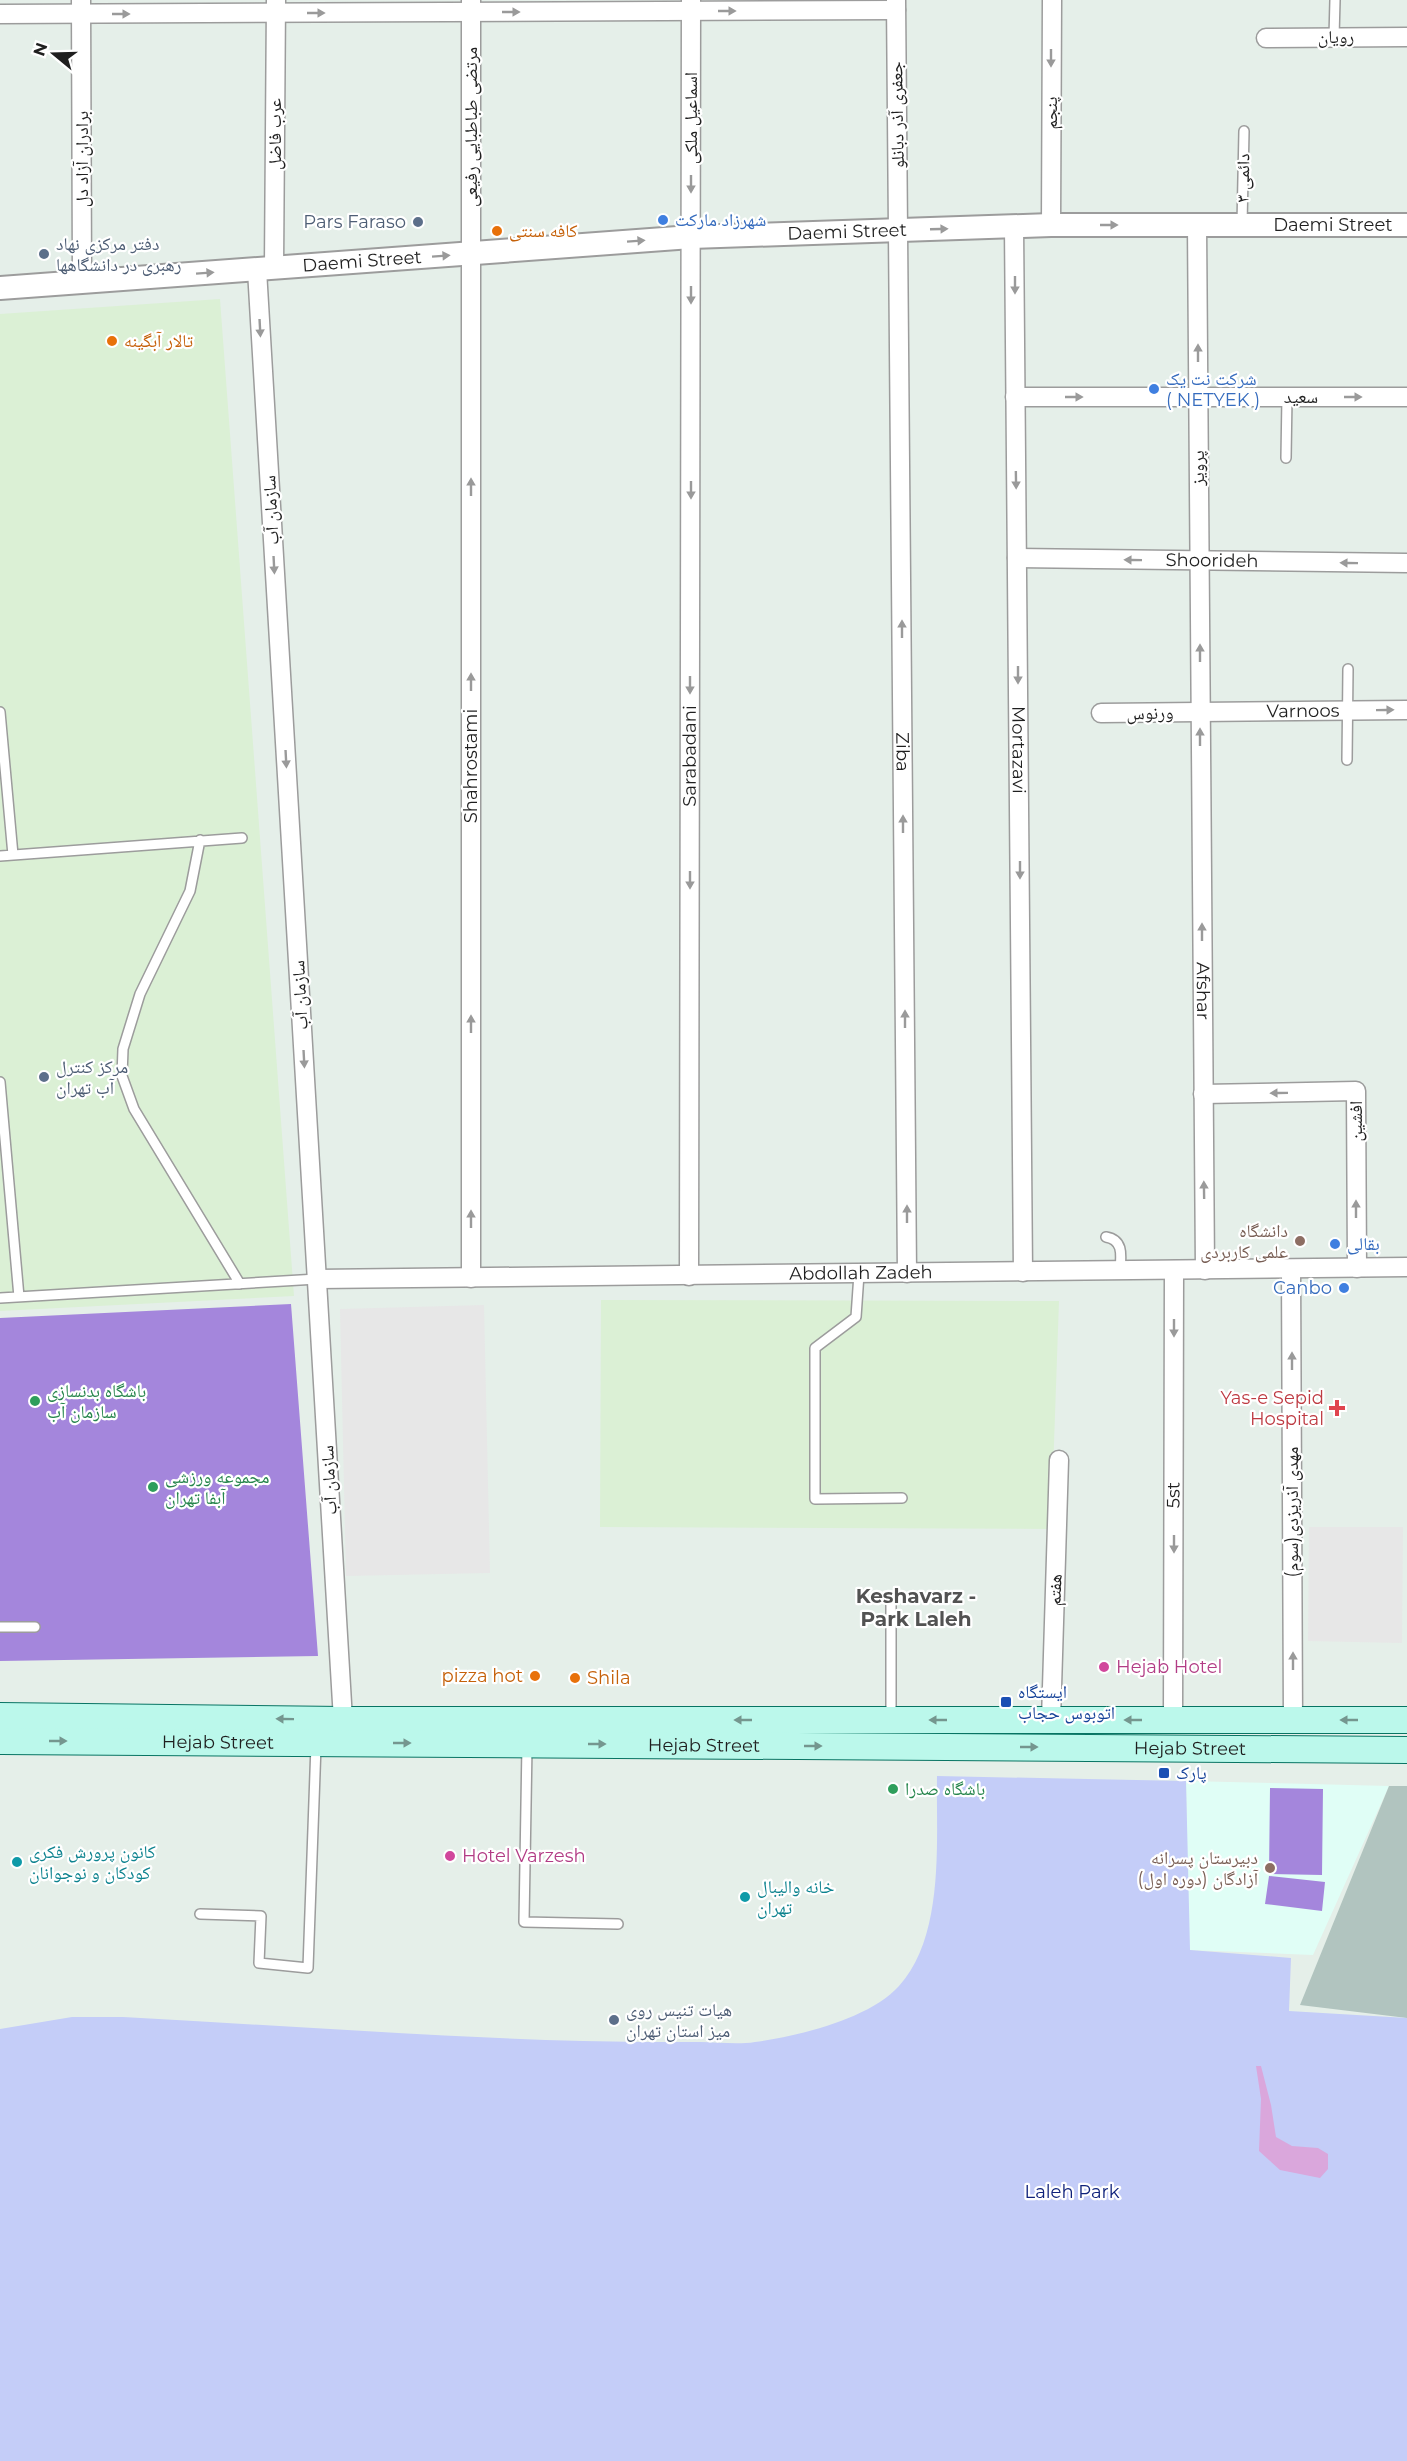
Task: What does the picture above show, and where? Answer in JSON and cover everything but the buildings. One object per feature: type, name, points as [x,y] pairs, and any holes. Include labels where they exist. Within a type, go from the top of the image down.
[{"type":"main road","name":"Hejab Street","points":[[0,1716],[343,1731],[528,1744],[1407,1750]]},
{"type":"main road","name":"Hejab Street","points":[[0,1741],[316,1742],[343,1731],[891,1720],[1407,1720]]},
{"type":"main road","points":[[988,1720],[988,1747]]},
{"type":"main road","points":[[1293,1720],[1293,1749]]},
{"type":"street","name":"پنجم","points":[[1051,225],[1052,0]]},
{"type":"street","points":[[0,14],[81,7],[896,5]]},
{"type":"street","name":"جعفری آذر دبانلو","points":[[896,5],[898,230]]},
{"type":"street","name":"عرب فاضل","points":[[265,269],[276,6]]},
{"type":"street","name":"مرتضی طباطبایی رفیعی","points":[[471,6],[471,253]]},
{"type":"street","name":"اسماعیل ملکی","points":[[691,237],[692,6]]},
{"type":"street","name":"برادران آزاد دل","points":[[81,7],[82,282]]},
{"type":"street","name":"رویان","points":[[1266,38],[1407,37]]},
{"type":"street","name":"Daemi Street","points":[[0,288],[691,237],[1051,225],[1407,225]]},
{"type":"street","name":"پرویز","points":[[1197,225],[1200,712]]},
{"type":"street","name":"Mortazavi","points":[[1014,226],[1023,1272]]},
{"type":"street","name":"Ziba","points":[[898,230],[907,1273]]},
{"type":"street","name":"Sarabadani","points":[[689,1275],[691,237]]},
{"type":"street","name":"Shahrostami","points":[[471,253],[471,1278]]},
{"type":"street","name":"سازمان آب","points":[[265,269],[317,1279],[343,1731]]},
{"type":"street","name":"سعید","points":[[1016,397],[1407,397]]},
{"type":"street","name":"Shoorideh","points":[[1017,558],[1407,563]]},
{"type":"street","name":"Varnoos","points":[[1200,712],[1407,710]]},
{"type":"street","name":"ورنوس","points":[[1101,713],[1200,712]]},
{"type":"street","name":"Afshar","points":[[1200,712],[1205,1269]]},
{"type":"street","name":"افشین","points":[[1203,1094],[1356,1092],[1357,1268]]},
{"type":"street","name":"Abdollah Zadeh","points":[[317,1279],[1407,1267]]},
{"type":"street","name":"مهدی آذریزدی(سوم)","points":[[1291,1269],[1293,1720]]},
{"type":"street","name":"5st","points":[[1173,1720],[1174,1270]]},
{"type":"street","name":"هفتم","points":[[1051,1720],[1059,1460]]},
{"type":"lane","points":[[1334,37],[1335,0]]},
{"type":"lane","name":"دائمی ۳","points":[[1242,225],[1244,131]]},
{"type":"lane","points":[[1286,458],[1287,397]]},
{"type":"lane","points":[[1347,760],[1348,669]]},
{"type":"lane","points":[[0,712],[13,855]]},
{"type":"lane","points":[[0,856],[242,837]]},
{"type":"lane","points":[[200,840],[190,891],[140,994],[123,1049],[122,1076],[134,1109],[240,1284]]},
{"type":"lane","points":[[0,1082],[18,1297]]},
{"type":"lane","points":[[1106,1237],[1116,1241],[1120,1246],[1120,1270]]},
{"type":"lane","points":[[859,1274],[856,1317],[815,1348],[815,1499],[902,1498]]},
{"type":"lane","points":[[0,1298],[317,1279]]},
{"type":"lane","points":[[891,1605],[891,1720]]},
{"type":"lane","points":[[0,1627],[35,1627]]},
{"type":"lane","points":[[201,1914],[261,1916],[259,1962],[308,1968],[316,1742]]},
{"type":"lane","points":[[528,1744],[524,1922],[618,1924]]},
{"type":"shaded area","points":[[220,299],[294,1296],[0,1311],[0,314]]},
{"type":"shaded area","points":[[601,1300],[1059,1301],[1051,1529],[600,1527]]},
{"type":"shaded area","name":"مجموعه ورزشی آبفا تهران","points":[[291,1304],[318,1656],[0,1661],[0,1318]]},
{"type":"shaded area","points":[[484,1305],[490,1573],[346,1576],[340,1309]]},
{"type":"shaded area","points":[[1309,1527],[1403,1527],[1402,1643],[1308,1641]]},
{"type":"shaded area","name":"دبيرستان پسرانه آزادگان (دوره اول)","points":[[1186,1781],[1389,1786],[1313,1955],[1189,1950]]},
{"type":"shaded area","points":[[1389,1786],[1407,1786],[1407,2018],[1300,2005]]},
{"type":"shaded area","points":[[1270,1788],[1323,1789],[1322,1875],[1269,1874]]},
{"type":"shaded area","points":[[1269,1876],[1325,1882],[1322,1911],[1265,1904]]},
{"type":"shaded area","points":[[1256,2066],[1261,2066],[1276,2137],[1292,2146],[1318,2148],[1328,2154],[1328,2169],[1320,2178],[1280,2170],[1259,2151],[1261,2099]]},
{"type":"green space","name":"Laleh Park","points":[[937,1776],[1186,1781],[1190,1950],[1291,1958],[1289,2011],[1407,2018],[1407,2461],[0,2461],[0,2029],[72,2017],[123,2017],[468,2037],[734,2043],[773,2039],[812,2030],[852,2017],[886,1998],[899,1986],[914,1965],[924,1941],[935,1886]]},
{"type":"place","name":"شهرزاد مارکت","points":[[663,220]]},
{"type":"place","name":"Pars Faraso","points":[[418,222]]},
{"type":"place","name":"کافه سنتی","points":[[497,231]]},
{"type":"place","name":"دفتر مرکزی نهاد رهبری در دانشگاهها","points":[[44,254]]},
{"type":"place","name":"تالار آبگینه","points":[[112,341]]},
{"type":"place","name":"شرکت نت یک ( NETYEK )","points":[[1154,389]]},
{"type":"place","name":"مرکز کنترل آب تهران","points":[[44,1077]]},
{"type":"place","name":"دانشگاه علمی کاربردی","points":[[1300,1241]]},
{"type":"place","name":"بقالی","points":[[1335,1244]]},
{"type":"place","name":"Canbo","points":[[1344,1288]]},
{"type":"place","name":"باشگاه بدنسازی سازمان آب","points":[[35,1401]]},
{"type":"place","name":"Yas-e Sepid Hospital","points":[[1337,1408]]},
{"type":"place","name":"مجموعه ورزشی آبفا تهران","points":[[153,1487]]},
{"type":"place","name":"Hejab Hotel","points":[[1104,1667]]},
{"type":"place","name":"pizza hot","points":[[535,1676]]},
{"type":"place","name":"Shila","points":[[575,1678]]},
{"type":"place","name":"ایستگاه اتوبوس حجاب","points":[[1006,1702]]},
{"type":"place","name":"پارک","points":[[1164,1773]]},
{"type":"place","name":"باشگاه صدرا","points":[[893,1789]]},
{"type":"place","name":"Hotel Varzesh","points":[[450,1856]]},
{"type":"place","name":"کانون پرورش فکری کودکان و نوجوانان","points":[[17,1862]]},
{"type":"place","name":"دبيرستان پسرانه آزادگان (دوره اول)","points":[[1270,1868]]},
{"type":"place","name":"خانه والیبال تهران","points":[[745,1897]]},
{"type":"place","name":"هیات تنیس روی میز استان تهران","points":[[614,2020]]},
{"type":"district","name":"Keshavarz - Park Laleh","points":[[916,1608]]}]
